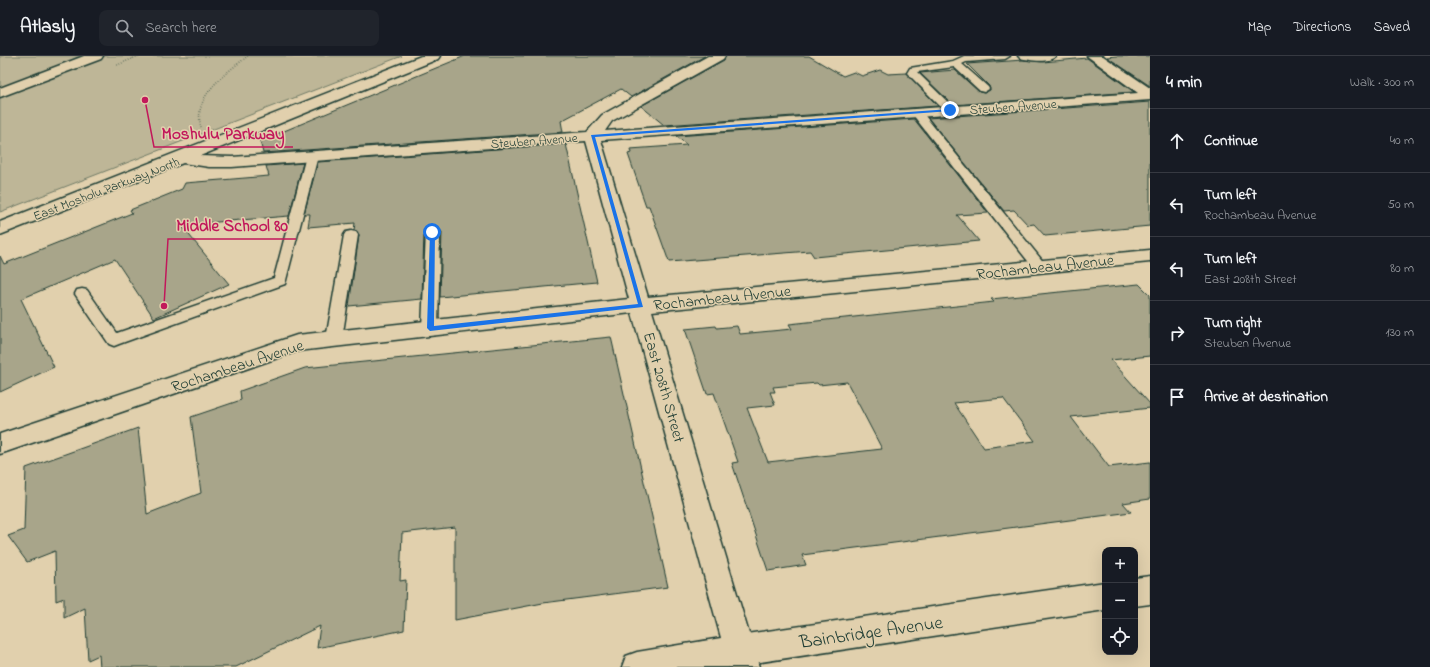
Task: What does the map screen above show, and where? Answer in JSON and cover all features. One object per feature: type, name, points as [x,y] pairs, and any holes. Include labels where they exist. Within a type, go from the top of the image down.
[{"type":"street","points":[[0,93],[96,56]]},
{"type":"street","name":"East Mosholu Parkway North","points":[[0,229],[181,158],[433,56]]},
{"type":"street","points":[[592,136],[606,118],[718,56]]},
{"type":"street","points":[[1094,56],[1150,95]]},
{"type":"street","name":"Steuben Avenue","points":[[181,158],[220,162],[1150,95]]},
{"type":"street","name":"East 208th Street","points":[[592,136],[742,658]]},
{"type":"street","name":"Rochambeau Avenue","points":[[0,444],[297,343],[641,305],[1150,256]]},
{"type":"street","points":[[1138,592],[1150,590]]},
{"type":"street","name":"Bainbridge Avenue","points":[[637,667],[742,658],[1102,597]]},
{"type":"lane","points":[[950,110],[912,73],[913,70],[917,68],[956,64],[964,59],[1005,56]]},
{"type":"lane","points":[[1023,56],[1032,58],[1051,56]]},
{"type":"lane","points":[[956,64],[984,89]]},
{"type":"lane","points":[[917,112],[1040,267]]},
{"type":"lane","points":[[82,294],[114,340],[280,280],[312,156]]},
{"type":"lane","points":[[430,328],[432,232]]},
{"type":"lane","points":[[334,339],[351,235]]},
{"type":"path","points":[[205,130],[201,126],[197,116],[203,100],[208,92],[248,56]]},
{"type":"shaded area","points":[[0,56],[402,56],[0,212]]},
{"type":"building","points":[[465,56],[705,56],[631,97],[621,89],[561,121],[563,132],[263,153],[260,141]]},
{"type":"building","points":[[726,56],[809,56],[843,76],[854,72],[862,76],[880,70],[888,74],[906,73],[938,106],[664,125],[641,106],[724,60]]},
{"type":"building","points":[[1150,56],[1150,86],[1107,57]]},
{"type":"building","points":[[1087,58],[1134,92],[953,105],[920,73],[955,70],[979,92],[984,93],[990,90],[989,86],[967,64],[1023,60],[1043,62]]},
{"type":"building","points":[[1150,102],[1150,226],[1045,236],[1034,224],[1028,225],[1014,210],[1004,211],[928,118]]},
{"type":"building","points":[[914,119],[988,213],[957,215],[979,241],[814,257],[810,251],[669,262],[649,206],[646,206],[628,154],[631,153],[630,149],[687,145],[676,136]]},
{"type":"building","points":[[566,144],[597,282],[440,297],[442,232],[438,228],[433,227],[428,228],[424,232],[422,299],[349,306],[359,235],[357,231],[354,230],[355,223],[308,227],[310,214],[304,214],[318,162]]},
{"type":"building","points":[[303,163],[289,216],[181,225],[229,284],[154,318],[115,259],[21,299],[54,367],[0,392],[0,256],[4,264],[132,213],[130,210],[182,189],[185,183],[269,176],[266,166]]},
{"type":"building","points":[[1139,284],[1150,295],[1150,356],[1111,360],[1150,404],[1150,408],[1071,417],[1109,467],[1150,462],[1150,499],[1123,503],[1131,512],[802,555],[806,565],[768,571],[732,463],[738,462],[714,393],[707,394],[685,329],[716,326],[717,328],[737,326],[740,334],[792,329],[789,324],[994,302],[991,299]],"holes":[[[847,382],[882,449],[768,462],[747,408],[775,405],[770,392],[775,392],[773,387]],[[1003,398],[1035,441],[984,448],[954,403]]]},
{"type":"building","points":[[611,337],[668,587],[543,603],[455,620],[455,527],[402,533],[400,581],[406,580],[404,630],[317,648],[320,626],[236,667],[100,667],[99,655],[88,660],[85,608],[64,618],[64,598],[56,601],[55,551],[27,562],[8,536],[24,530],[26,468],[138,428],[147,514],[201,493],[191,417],[241,400],[240,391],[305,368]]},
{"type":"place","name":"Moshulu Parkway","points":[[145,100]]},
{"type":"place","name":"Middle School 80","points":[[164,306]]},
{"type":"route","points":[[432,232],[430,328],[641,305],[592,136],[950,110]]}]
